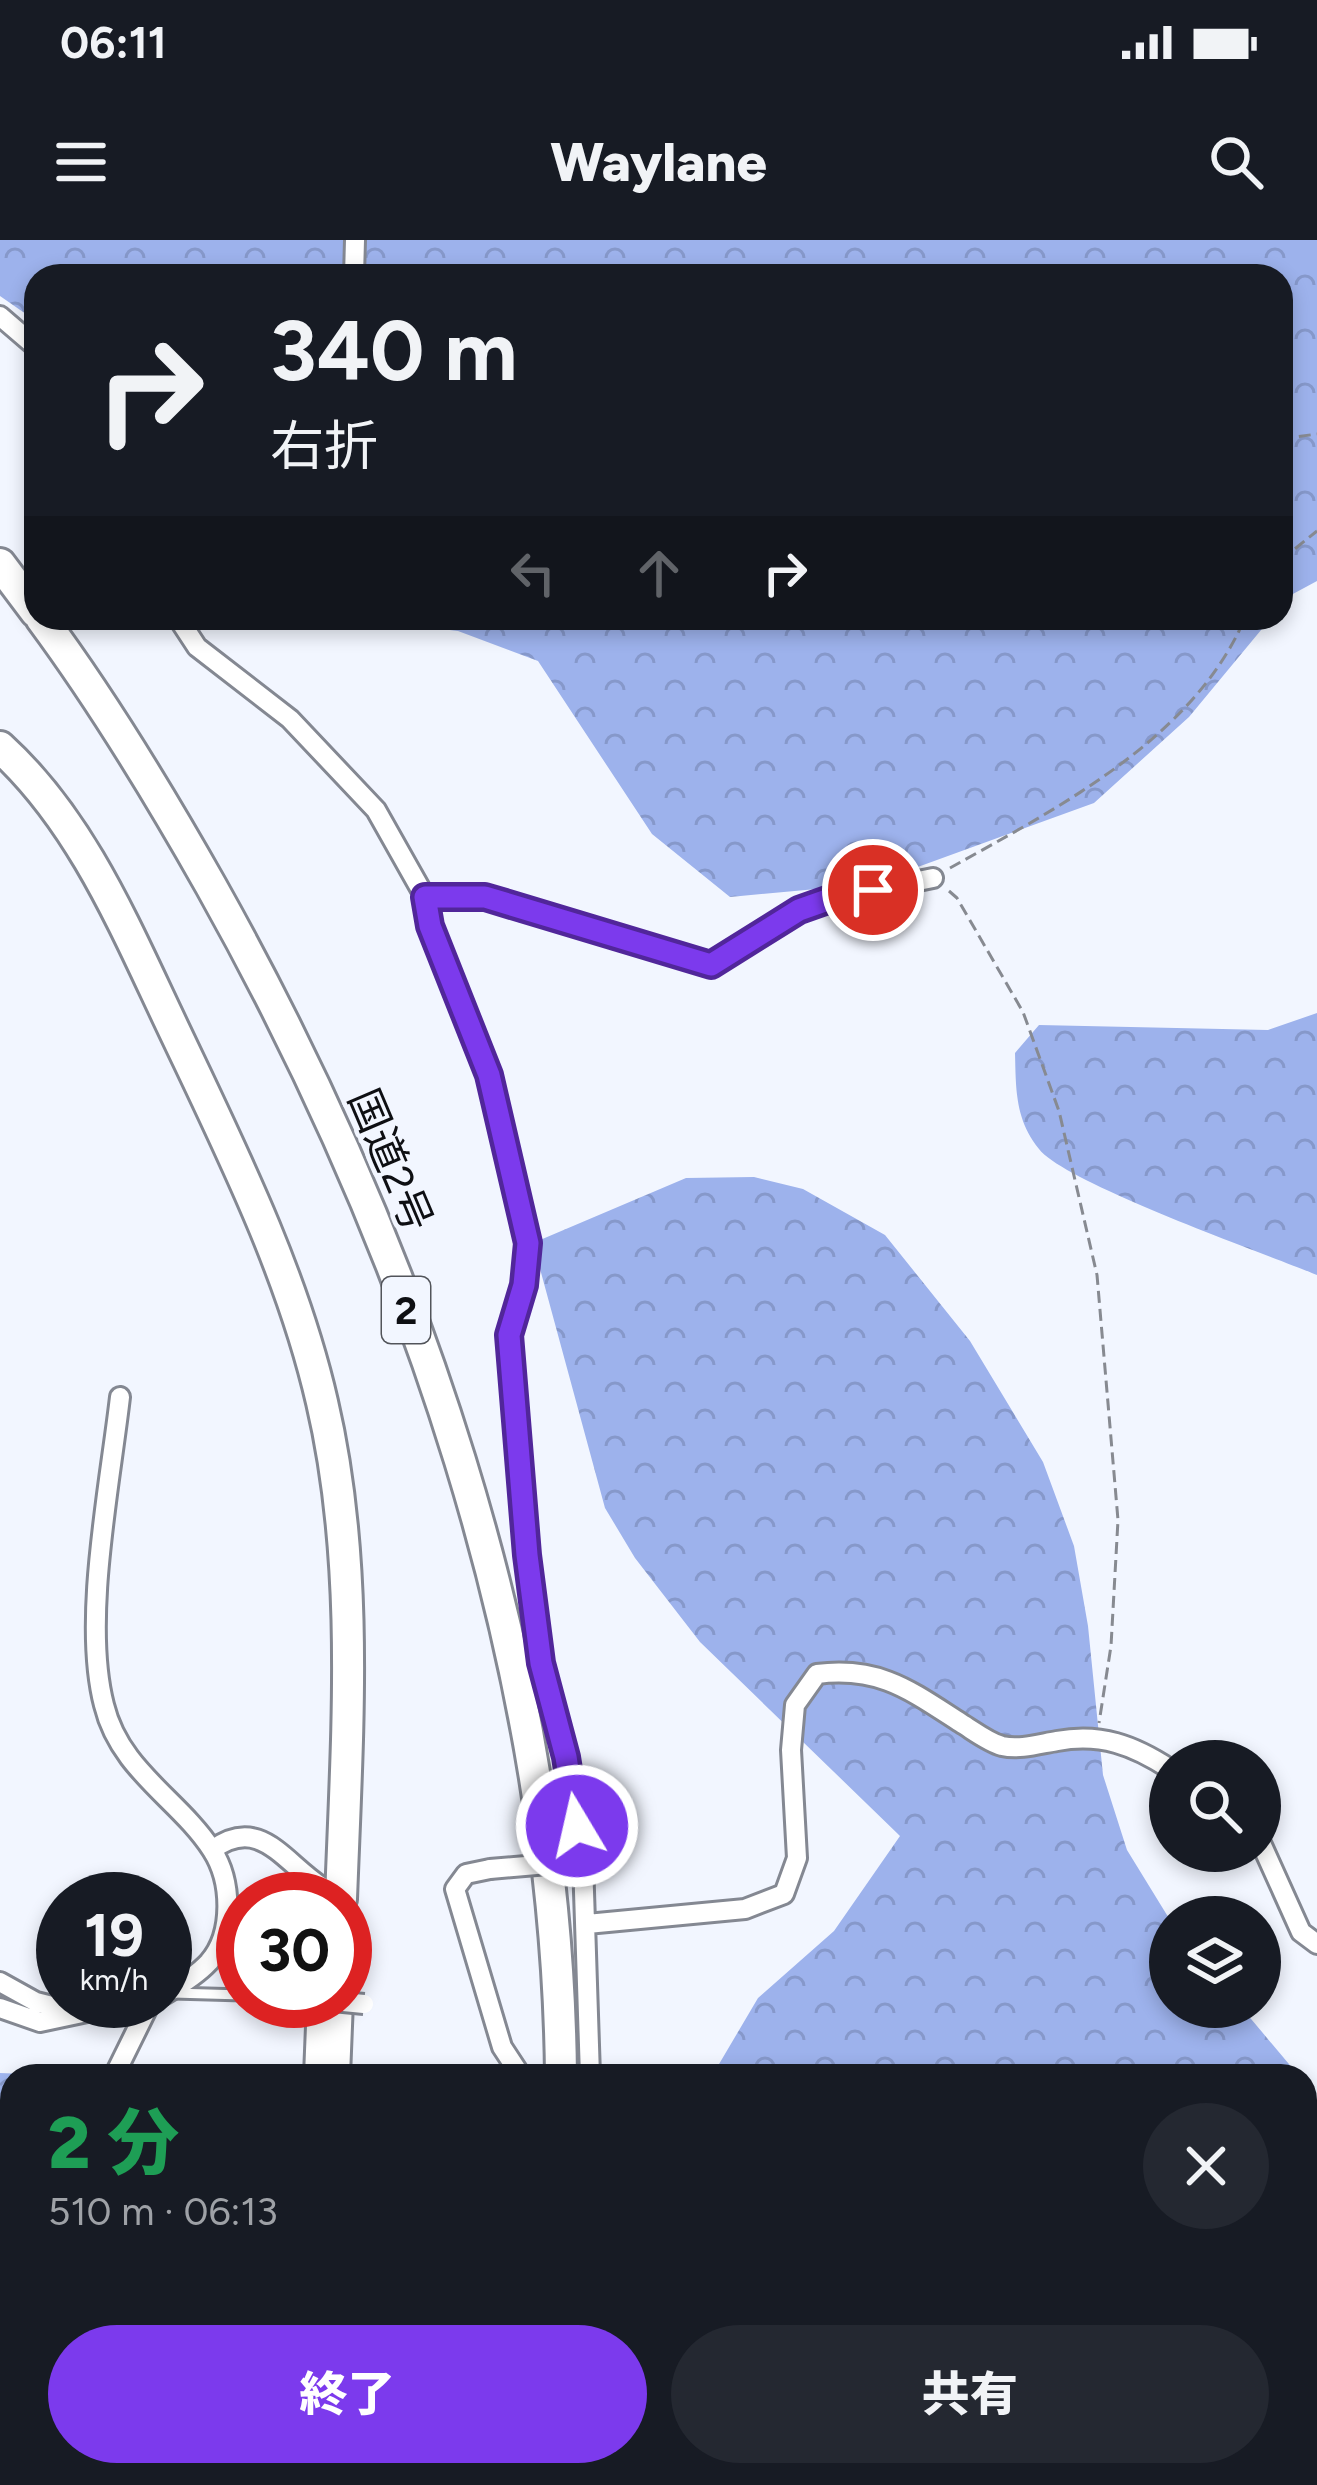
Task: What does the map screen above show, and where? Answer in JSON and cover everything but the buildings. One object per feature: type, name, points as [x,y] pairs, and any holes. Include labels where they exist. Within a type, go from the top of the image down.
[{"type":"highway","name":"国道2号","points":[[0,564],[24,596]]},
{"type":"highway","name":"国道2号","points":[[48,630],[133,753],[257,968],[366,1198],[413,1328],[448,1428],[506,1628],[543,1838],[560,2064]]},
{"type":"highway","points":[[0,747],[46,799],[110,896],[227,1142],[308,1348],[333,1454],[346,1574],[342,1872]]},
{"type":"highway","points":[[336,2064],[340,2028]]},
{"type":"street","points":[[0,316],[24,337]]},
{"type":"street","points":[[186,630],[197,647],[290,719],[376,810],[425,897],[430,926],[489,1075],[528,1243],[524,1285],[509,1335],[541,1663],[566,1757],[583,1861],[590,2064]]},
{"type":"street","points":[[425,897],[485,897],[711,965],[799,910],[833,898],[934,878]]},
{"type":"street","points":[[120,1397],[96,1660],[104,1710],[134,1766],[212,1850],[225,1880],[228,1906],[223,1935],[210,1961],[192,1974]]},
{"type":"street","points":[[587,1924],[745,1910],[784,1894],[797,1858],[791,1750],[795,1705],[817,1674],[851,1670],[896,1682],[997,1745],[1017,1748],[1083,1736],[1149,1755]]},
{"type":"street","points":[[212,1850],[229,1838],[258,1839],[302,1872]]},
{"type":"street","points":[[513,2064],[502,2047],[455,1888],[466,1874],[583,1861]]},
{"type":"street","points":[[1274,1872],[1301,1932],[1317,1944]]},
{"type":"street","points":[[0,1982],[36,2002]]},
{"type":"street","points":[[0,2008],[36,2021]]},
{"type":"street","points":[[121,2064],[143,2028]]},
{"type":"street","points":[[314,2064],[316,2028]]},
{"type":"path","points":[[1293,550],[1317,531]]},
{"type":"path","points":[[1097,1738],[1111,1646],[1118,1520],[1097,1275],[1065,1132],[1023,1012],[957,898],[934,878],[1063,806],[1147,742],[1215,671],[1238,630]]},
{"type":"green space","points":[[0,240],[1317,240],[1317,581],[1293,594],[1293,264],[24,264],[24,313],[0,296]]},
{"type":"green space","points":[[450,630],[1261,630],[1189,717],[1094,803],[871,884],[730,897],[652,834],[538,661]]},
{"type":"green space","points":[[1317,1013],[1317,1275],[1086,1180],[1039,1149],[1025,1127],[1015,1053],[1039,1025],[1268,1030]]},
{"type":"green space","points":[[754,1177],[803,1189],[885,1235],[970,1341],[1043,1462],[1074,1546],[1088,1626],[1103,1775],[1127,1850],[1155,1896],[1149,1896],[1149,2028],[1259,2028],[1289,2064],[719,2064],[758,1998],[834,1931],[900,1836],[700,1642],[635,1558],[605,1508],[533,1243],[686,1178]]},
{"type":"route","points":[[577,1826],[566,1757],[541,1663],[527,1555],[509,1335],[524,1285],[528,1243],[489,1075],[430,926],[425,897],[485,897],[711,965],[799,910],[873,890]]}]
